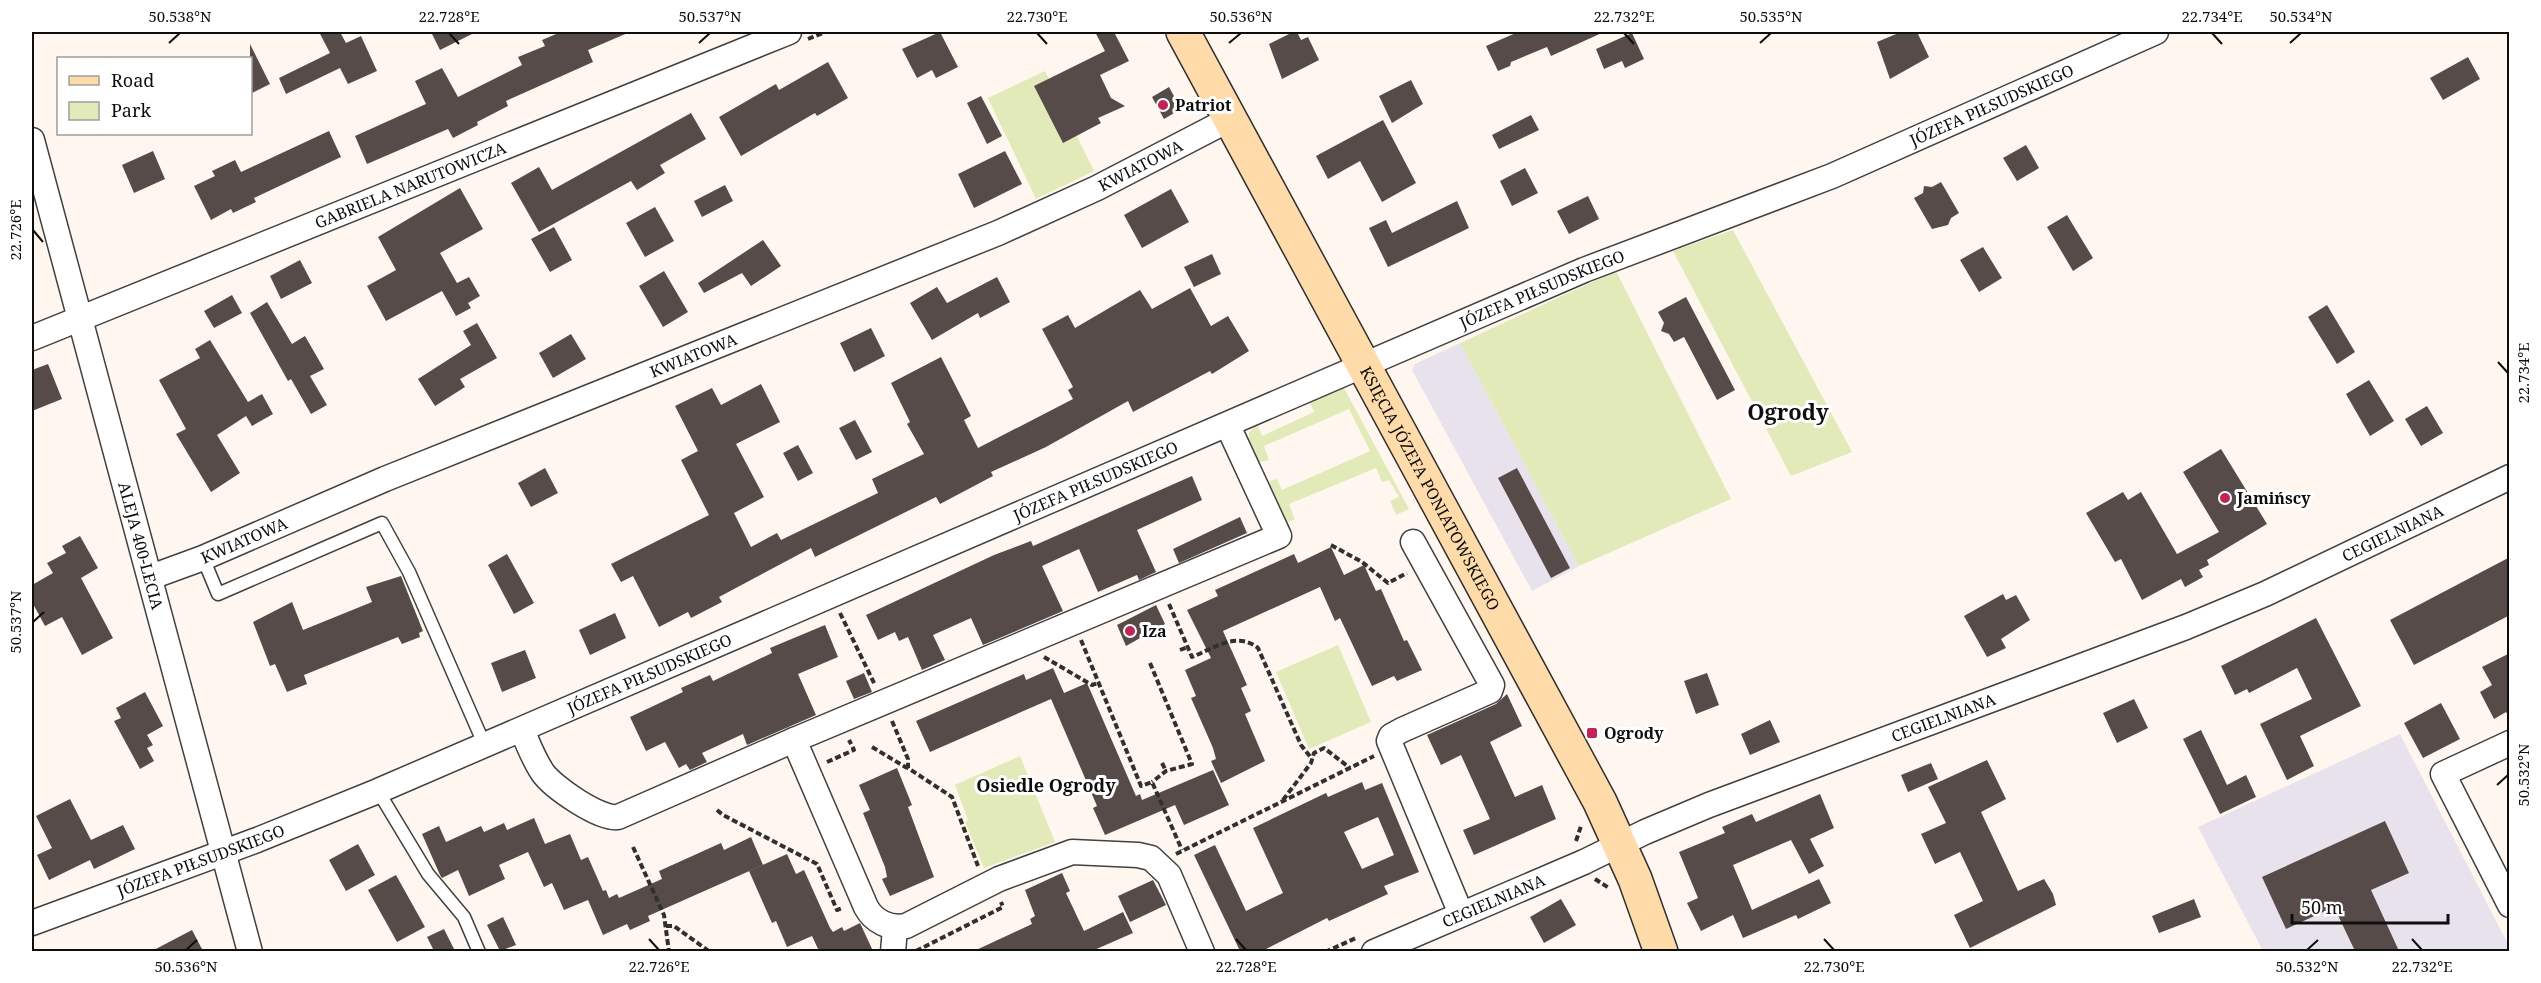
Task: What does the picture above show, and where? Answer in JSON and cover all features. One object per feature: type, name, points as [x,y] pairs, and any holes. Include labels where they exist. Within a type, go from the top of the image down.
[{"type":"street","name":"GABRIELA NARUTOWICZA","points":[[32,338],[789,32]]},
{"type":"street","name":"KSIĘCIA JÓZEFA PONIATOWSKIEGO","points":[[1183,32],[1366,366],[1621,844],[1661,951]]},
{"type":"street","name":"JÓZEFA PIŁSUDSKIEGO","points":[[32,923],[225,852],[378,792],[1634,249],[1832,176],[2156,32]]},
{"type":"street","name":"KWIATOWA","points":[[151,577],[203,558],[386,479],[998,233],[1097,188],[1230,119]]},
{"type":"street","name":"ALEJA 400-LECIA","points":[[32,140],[250,951]]},
{"type":"street","points":[[522,730],[544,774],[585,806],[612,818],[1279,536],[1228,426]]},
{"type":"street","name":"CEGIELNIANA","points":[[1374,951],[1730,796],[2186,627],[2265,594],[2510,477]]},
{"type":"street","points":[[1413,542],[1492,685],[1490,691],[1390,736],[1391,748],[1461,914]]},
{"type":"street","points":[[794,740],[863,900],[873,917],[895,928],[906,926],[986,886],[1072,852],[1138,855],[1151,858],[1169,875],[1202,951]]},
{"type":"street","points":[[2510,743],[2443,774],[2510,904]]},
{"type":"street","points":[[893,951],[895,928]]},
{"type":"lane","points":[[203,558],[218,594],[382,523],[409,572],[485,746]]},
{"type":"lane","points":[[378,792],[428,874],[464,917],[479,951]]},
{"type":"path","points":[[1331,544],[1362,562],[1388,583],[1408,572]]},
{"type":"path","points":[[832,597],[908,759],[908,768]]},
{"type":"path","points":[[1167,600],[1192,657],[1235,639],[1243,639],[1258,648],[1301,745],[1312,759]]},
{"type":"path","points":[[1080,637],[1141,786],[1152,782],[1166,771],[1192,764],[1150,663]]},
{"type":"path","points":[[1180,650],[1188,646]]},
{"type":"path","points":[[1039,654],[1092,685],[1098,682]]},
{"type":"path","points":[[826,762],[854,750],[844,734]]},
{"type":"path","points":[[872,747],[952,798],[986,886]]},
{"type":"path","points":[[1282,801],[1314,753],[1324,748],[1350,768]]},
{"type":"path","points":[[1162,866],[1182,849],[1391,748]]},
{"type":"path","points":[[1162,763],[1166,771]]},
{"type":"path","points":[[1152,782],[1182,849]]},
{"type":"path","points":[[717,810],[817,864],[837,910],[863,900]]},
{"type":"path","points":[[633,847],[666,926],[669,951]]},
{"type":"path","points":[[666,926],[674,926],[710,951]]},
{"type":"shaded area","points":[[1460,343],[1579,566],[1532,591],[1412,370],[1415,364]]},
{"type":"shaded area","points":[[2400,734],[2509,946],[2509,951],[2263,951],[2198,827]]},
{"type":"green space","points":[[1045,71],[1094,171],[1036,199],[988,98]]},
{"type":"green space","points":[[1733,230],[1852,452],[1791,476],[1673,251]]},
{"type":"green space","points":[[1616,271],[1731,499],[1579,566],[1460,343]]},
{"type":"green space","points":[[1343,386],[1409,509],[1396,515],[1390,501],[1399,497],[1389,480],[1382,482],[1376,468],[1289,504],[1295,519],[1286,523],[1267,490],[1270,481],[1277,479],[1282,490],[1370,451],[1349,409],[1264,446],[1269,460],[1260,462],[1251,453],[1249,432],[1257,424],[1262,436],[1314,412],[1309,400]]},
{"type":"green space","points":[[1338,645],[1371,722],[1309,749],[1276,672]]},
{"type":"green space","points":[[1020,756],[1055,842],[984,868],[965,822],[968,820],[955,785]]},
{"type":"building","points":[[319,32],[340,32],[346,43],[361,36],[377,71],[348,84],[340,68],[286,94],[279,78],[330,53]]},
{"type":"building","points":[[431,32],[476,32],[440,50]]},
{"type":"building","points":[[561,32],[630,32],[588,50],[593,62],[506,101],[508,106],[453,138],[448,129],[367,164],[355,136],[426,104],[415,81],[442,68],[458,97],[522,65],[518,57],[545,46],[542,40]]},
{"type":"building","points":[[940,32],[958,67],[936,78],[932,70],[917,78],[902,49]]},
{"type":"building","points":[[1095,32],[1114,32],[1129,61],[1100,75],[1111,98],[1125,106],[1098,118],[1101,123],[1063,143],[1034,86],[1105,51]]},
{"type":"building","points":[[1297,32],[1301,40],[1308,37],[1319,60],[1282,79],[1269,44]]},
{"type":"building","points":[[1518,32],[1604,32],[1551,56],[1547,47],[1511,62],[1510,66],[1498,71],[1486,46]]},
{"type":"building","points":[[1901,32],[1917,32],[1929,57],[1890,79],[1877,42]]},
{"type":"building","points":[[1632,33],[1644,59],[1625,68],[1622,61],[1604,69],[1596,49]]},
{"type":"building","points":[[250,44],[270,84],[252,93],[252,57],[250,57]]},
{"type":"building","points":[[2468,57],[2480,79],[2443,100],[2430,78]]},
{"type":"building","points":[[828,62],[848,98],[817,116],[815,113],[741,156],[719,117],[776,84],[779,90]]},
{"type":"building","points":[[1411,80],[1423,104],[1392,123],[1379,96]]},
{"type":"building","points":[[1169,87],[1181,109],[1164,119],[1152,97]]},
{"type":"building","points":[[981,96],[1002,136],[987,144],[967,103]]},
{"type":"building","points":[[691,113],[706,139],[660,165],[665,173],[637,190],[631,181],[539,232],[511,183],[539,167],[552,190]]},
{"type":"building","points":[[1531,115],[1539,130],[1499,149],[1492,135]]},
{"type":"building","points":[[1383,120],[1416,183],[1382,202],[1360,161],[1328,179],[1316,156]]},
{"type":"building","points":[[329,131],[341,157],[254,198],[256,202],[233,213],[231,209],[211,220],[194,186],[215,176],[212,171],[235,160],[241,172]]},
{"type":"building","points":[[2026,145],[2039,168],[2017,181],[2003,158]]},
{"type":"building","points":[[153,151],[165,179],[134,193],[122,165]]},
{"type":"building","points":[[1005,151],[1022,184],[974,208],[958,174]]},
{"type":"building","points":[[1525,168],[1538,193],[1512,206],[1500,181]]},
{"type":"building","points":[[1941,182],[1959,213],[1951,218],[1948,225],[1932,229],[1914,198],[1923,193],[1924,186],[1932,187]]},
{"type":"building","points":[[725,185],[733,201],[702,217],[694,201]]},
{"type":"building","points":[[460,188],[483,229],[440,253],[457,283],[469,277],[480,296],[468,303],[471,308],[456,316],[442,291],[386,321],[367,286],[396,270],[378,237]]},
{"type":"building","points":[[1171,189],[1189,222],[1142,248],[1124,215]]},
{"type":"building","points":[[1588,196],[1599,219],[1569,234],[1557,211]]},
{"type":"building","points":[[1457,201],[1469,228],[1388,267],[1369,228],[1386,220],[1392,233]]},
{"type":"building","points":[[655,207],[674,241],[645,257],[626,223]]},
{"type":"building","points":[[2067,215],[2093,258],[2073,271],[2047,227]]},
{"type":"building","points":[[554,227],[572,260],[550,272],[531,239]]},
{"type":"building","points":[[763,240],[781,266],[751,286],[742,273],[704,293],[698,283]]},
{"type":"building","points":[[1983,247],[2002,278],[1979,292],[1960,260]]},
{"type":"building","points":[[1212,254],[1221,274],[1194,287],[1184,267]]},
{"type":"building","points":[[300,260],[312,283],[281,299],[270,276]]},
{"type":"building","points":[[664,271],[688,312],[663,327],[639,286]]},
{"type":"building","points":[[997,277],[1010,302],[980,318],[978,313],[932,340],[910,303],[937,287],[947,303]]},
{"type":"building","points":[[1190,288],[1211,326],[1228,316],[1249,351],[1212,374],[1210,371],[1133,412],[1128,401],[1046,447],[991,472],[993,476],[940,504],[936,497],[815,557],[811,548],[719,597],[722,602],[691,618],[688,612],[659,627],[633,576],[621,582],[611,564],[709,515],[681,460],[698,451],[675,406],[712,388],[721,405],[761,384],[780,422],[736,444],[764,497],[734,513],[751,547],[777,533],[781,540],[878,493],[872,479],[924,454],[907,424],[910,422],[891,383],[941,357],[971,416],[964,420],[978,448],[1073,399],[1068,390],[1073,387],[1042,329],[1068,315],[1075,328],[1140,290],[1152,309]]},
{"type":"building","points":[[232,295],[242,313],[214,328],[204,311]]},
{"type":"building","points":[[1686,297],[1735,390],[1717,400],[1684,337],[1674,342],[1669,334],[1661,331],[1664,323],[1658,312]]},
{"type":"building","points":[[267,302],[292,344],[305,336],[324,369],[310,376],[327,405],[311,414],[291,379],[288,381],[250,313]]},
{"type":"building","points":[[2327,305],[2355,352],[2337,364],[2308,317]]},
{"type":"building","points":[[477,323],[497,358],[460,379],[465,387],[435,406],[418,379],[471,345],[463,331]]},
{"type":"building","points":[[871,328],[885,356],[854,372],[840,343]]},
{"type":"building","points":[[571,334],[586,359],[553,378],[539,353]]},
{"type":"building","points":[[210,340],[248,402],[262,394],[273,414],[252,426],[246,416],[217,435],[240,473],[211,492],[176,434],[186,429],[159,380],[200,358],[195,349]]},
{"type":"building","points":[[48,364],[62,399],[32,411],[32,370]]},
{"type":"building","points":[[2369,380],[2394,421],[2370,436],[2346,394]]},
{"type":"building","points":[[2427,406],[2443,433],[2421,446],[2405,419]]},
{"type":"building","points":[[855,420],[872,452],[856,460],[839,428]]},
{"type":"building","points":[[798,445],[813,473],[798,481],[783,453]]},
{"type":"building","points":[[2221,449],[2267,524],[2207,560],[2209,565],[2199,570],[2203,577],[2185,587],[2181,579],[2142,600],[2121,559],[2115,562],[2086,513],[2123,492],[2128,500],[2141,492],[2177,554],[2219,532],[2183,472]]},
{"type":"building","points":[[545,468],[558,493],[531,507],[518,483]]},
{"type":"building","points":[[1517,468],[1570,568],[1551,578],[1498,478]]},
{"type":"building","points":[[1192,476],[1202,500],[1137,530],[1156,572],[1139,580],[1137,575],[1098,592],[1079,549],[1042,566],[1063,611],[983,645],[971,618],[933,635],[945,660],[922,670],[908,637],[899,641],[895,632],[878,640],[866,615],[994,555],[1031,541],[1033,546]]},
{"type":"building","points":[[1240,517],[1247,533],[1179,563],[1173,549]]},
{"type":"building","points":[[80,536],[98,568],[81,578],[113,638],[82,655],[62,617],[45,626],[32,602],[32,585],[53,573],[47,563],[66,553],[62,546]]},
{"type":"building","points":[[1331,547],[1344,575],[1364,565],[1376,591],[1381,589],[1404,641],[1407,640],[1422,670],[1397,681],[1394,676],[1372,686],[1340,618],[1335,621],[1320,587],[1223,631],[1247,685],[1241,688],[1251,711],[1245,714],[1265,761],[1221,783],[1211,761],[1216,759],[1213,748],[1191,698],[1196,696],[1185,670],[1211,658],[1187,610],[1218,596],[1215,590],[1294,554],[1298,563]]},
{"type":"building","points":[[507,554],[534,603],[514,614],[488,565]]},
{"type":"building","points":[[2510,557],[2510,615],[2414,665],[2390,620]]},
{"type":"building","points":[[401,576],[423,631],[419,633],[420,637],[402,644],[398,637],[304,675],[307,684],[287,692],[275,664],[270,666],[253,622],[292,602],[303,630],[372,602],[366,587]]},
{"type":"building","points":[[2003,594],[2006,600],[2016,595],[2030,620],[2001,639],[2006,648],[1987,657],[1964,616]]},
{"type":"building","points":[[1156,605],[1165,624],[1126,646],[1117,625]]},
{"type":"building","points":[[615,613],[626,638],[590,655],[579,630]]},
{"type":"building","points":[[2316,618],[2361,706],[2300,736],[2314,766],[2287,780],[2260,724],[2312,699],[2297,668],[2249,693],[2247,689],[2235,695],[2221,666]]},
{"type":"building","points":[[825,625],[838,657],[798,674],[816,715],[747,745],[743,734],[702,753],[707,762],[690,770],[686,764],[679,768],[665,742],[646,751],[630,717],[683,692],[681,688],[710,675],[713,681],[772,653],[770,648]]},
{"type":"building","points":[[525,650],[536,678],[502,692],[491,663]]},
{"type":"building","points":[[2510,653],[2510,719],[2506,712],[2494,719],[2480,692],[2492,685],[2482,667]]},
{"type":"building","points":[[1053,668],[1064,693],[1087,683],[1136,796],[1140,794],[1142,800],[1213,770],[1229,805],[1184,825],[1175,805],[1105,835],[1093,808],[1097,806],[1051,699],[930,752],[916,721],[1024,674],[1026,680]]},
{"type":"building","points":[[864,673],[872,692],[854,699],[846,681]]},
{"type":"building","points":[[1707,673],[1719,705],[1696,714],[1684,681]]},
{"type":"building","points":[[145,692],[163,726],[147,735],[153,745],[147,748],[154,761],[140,769],[114,721],[121,718],[116,708]]},
{"type":"building","points":[[1507,694],[1522,726],[1490,742],[1515,797],[1542,785],[1556,819],[1474,855],[1463,830],[1490,819],[1461,755],[1441,765],[1427,735],[1496,704]]},
{"type":"building","points":[[2134,699],[2148,728],[2117,743],[2103,713]]},
{"type":"building","points":[[2441,703],[2460,739],[2423,758],[2404,723]]},
{"type":"building","points":[[1770,720],[1780,742],[1750,755],[1741,734]]},
{"type":"building","points":[[2201,730],[2227,785],[2246,775],[2256,797],[2220,814],[2183,739]]},
{"type":"building","points":[[1987,760],[2006,799],[1981,812],[2018,891],[2044,879],[2053,894],[2056,905],[1970,948],[1954,915],[1983,901],[1960,852],[1935,864],[1921,834],[1946,823],[1928,787]]},
{"type":"building","points":[[1931,763],[1938,779],[1908,792],[1901,775]]},
{"type":"building","points":[[897,768],[912,805],[908,807],[934,877],[890,896],[882,879],[887,877],[885,867],[863,813],[870,810],[859,785]]},
{"type":"building","points":[[1362,782],[1365,790],[1382,783],[1419,872],[1384,886],[1388,894],[1329,921],[1327,918],[1262,951],[1240,951],[1194,855],[1215,845],[1246,911],[1283,893],[1253,828],[1326,793],[1328,797]],"holes":[[[1378,817],[1394,855],[1362,869],[1344,832]]]},
{"type":"building","points":[[1820,794],[1834,828],[1810,839],[1824,866],[1809,874],[1791,840],[1733,865],[1752,910],[1819,879],[1831,903],[1798,919],[1796,915],[1743,938],[1733,915],[1701,931],[1687,903],[1698,898],[1679,852],[1725,833],[1722,827],[1752,814],[1756,822]]},
{"type":"building","points":[[70,799],[91,840],[123,825],[135,849],[94,869],[90,860],[49,880],[37,855],[52,848],[36,816]]},
{"type":"building","points":[[534,818],[545,844],[570,834],[581,860],[588,857],[603,891],[606,890],[609,898],[617,894],[619,898],[662,879],[659,871],[721,843],[724,850],[751,837],[763,865],[648,916],[650,921],[630,930],[627,924],[603,935],[588,900],[564,910],[552,883],[544,887],[528,852],[499,865],[505,879],[469,896],[458,870],[442,878],[422,834],[439,826],[446,842],[481,826],[484,832],[504,823],[507,830]]},
{"type":"building","points":[[2385,821],[2409,873],[2371,890],[2399,951],[2355,951],[2334,907],[2286,929],[2262,877]]},
{"type":"building","points":[[358,844],[375,875],[346,891],[329,860]]},
{"type":"building","points":[[787,854],[796,874],[804,870],[833,932],[842,927],[844,931],[860,923],[873,951],[819,951],[812,936],[787,947],[776,921],[772,923],[749,871]]},
{"type":"building","points":[[1062,873],[1070,891],[1066,893],[1084,931],[1123,912],[1133,933],[1092,951],[974,951],[1032,924],[1030,919],[1035,916],[1025,890]]},
{"type":"building","points":[[396,875],[425,927],[397,942],[368,890]]},
{"type":"building","points":[[1153,880],[1166,905],[1130,922],[1118,896]]},
{"type":"building","points":[[1561,899],[1576,925],[1544,943],[1530,917]]},
{"type":"building","points":[[2194,899],[2201,917],[2159,933],[2152,916]]},
{"type":"building","points":[[503,917],[516,945],[500,951],[487,925]]},
{"type":"building","points":[[444,929],[455,951],[434,951],[427,937]]},
{"type":"building","points":[[192,930],[203,951],[152,951]]},
{"type":"place","name":"Patriot","points":[[1163,105]]},
{"type":"place","name":"Jamińscy","points":[[2225,498]]},
{"type":"place","name":"Iza","points":[[1130,631]]},
{"type":"place","name":"Ogrody","points":[[1592,733]]},
{"type":"district","name":"Ogrody","points":[[1788,412]]},
{"type":"district","name":"Osiedle Ogrody","points":[[1046,786]]}]
